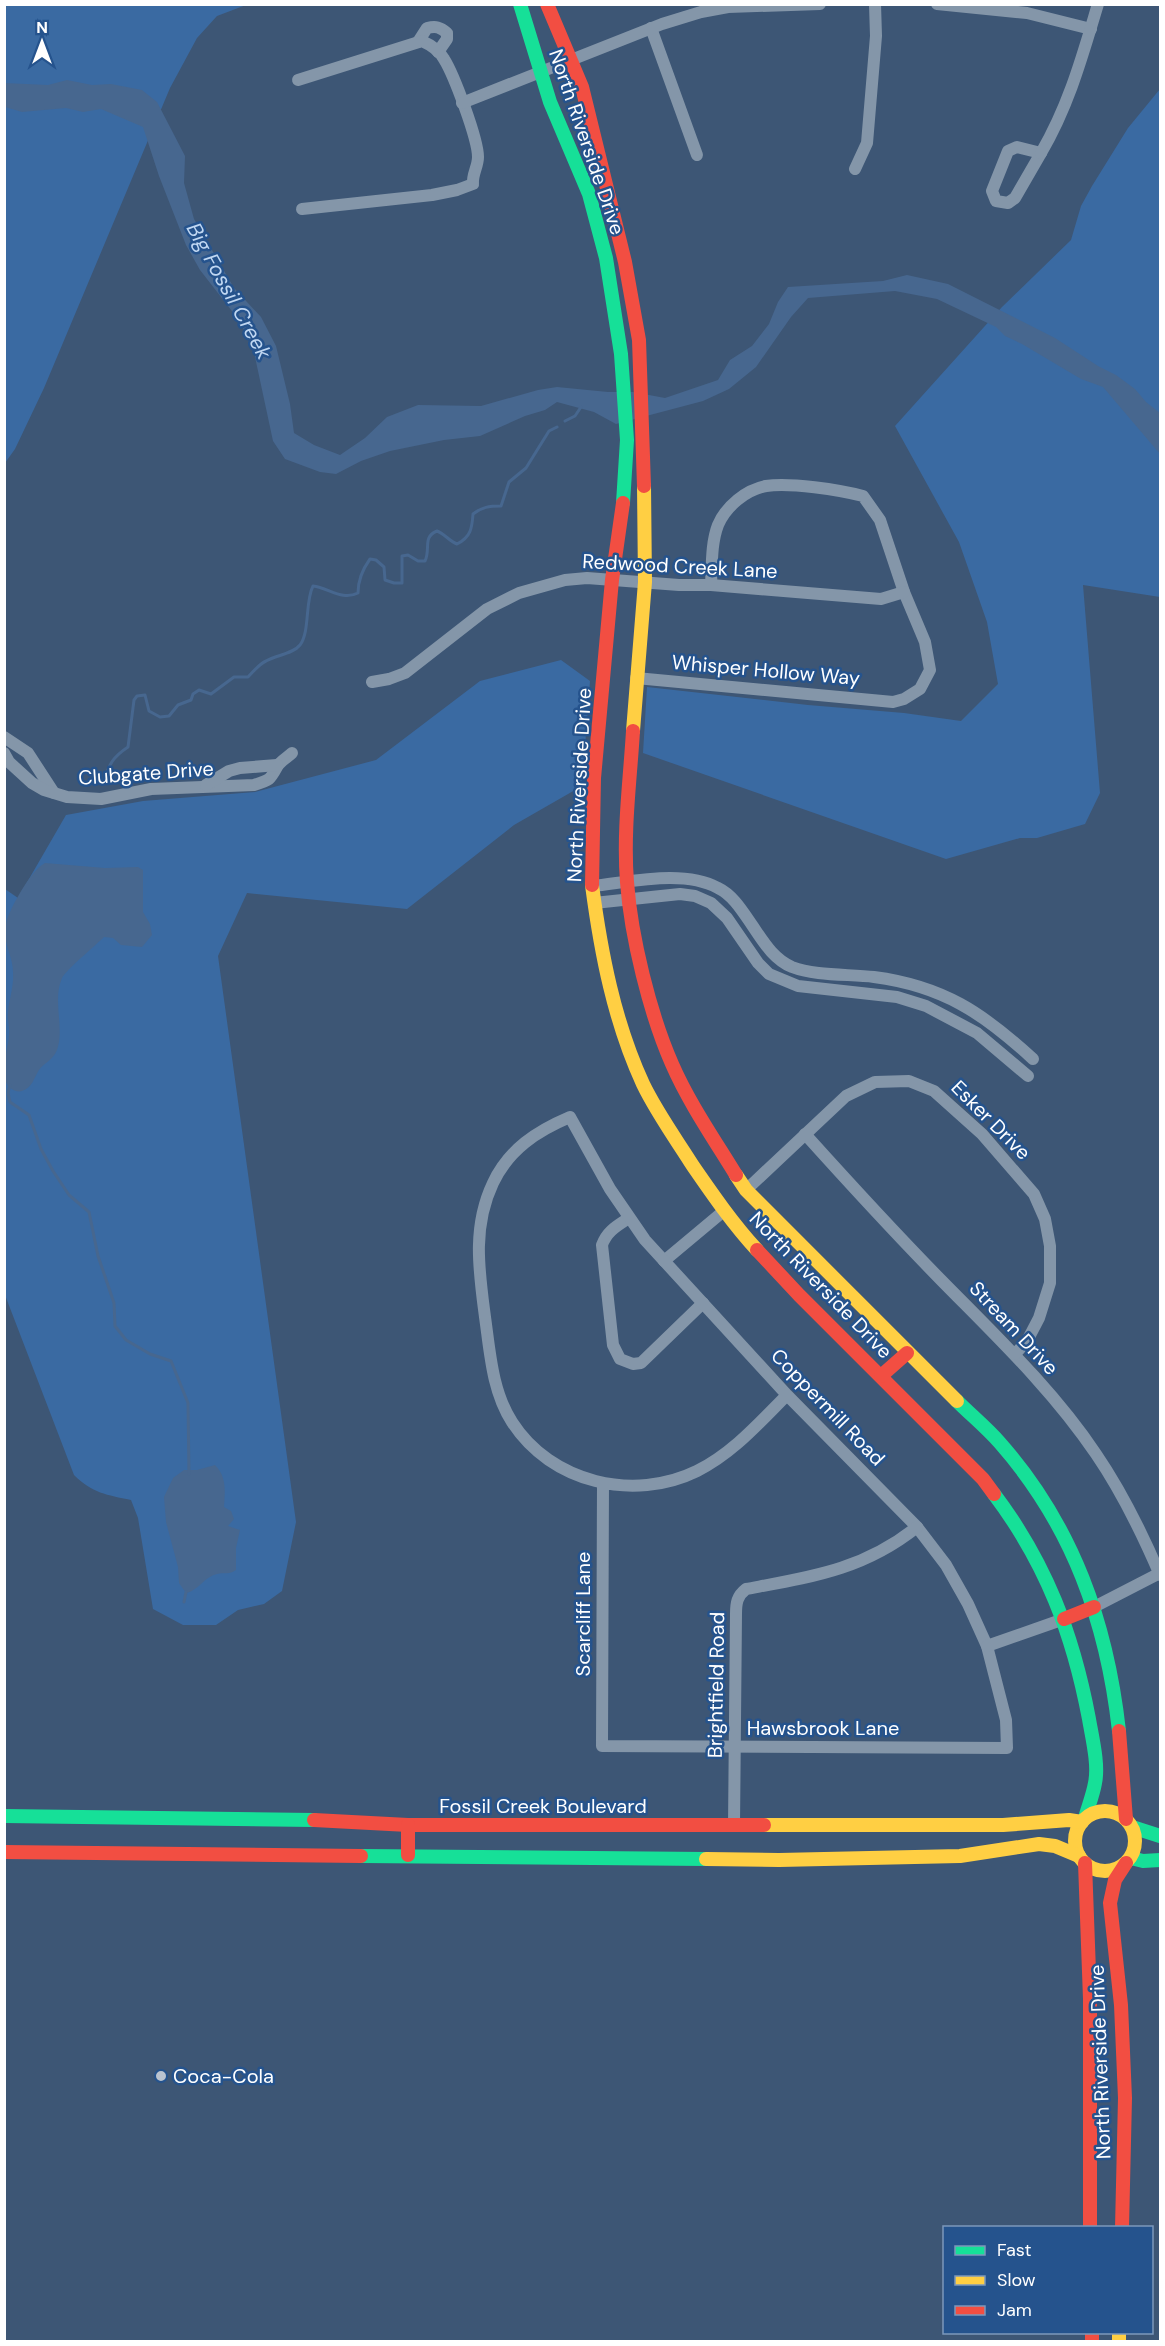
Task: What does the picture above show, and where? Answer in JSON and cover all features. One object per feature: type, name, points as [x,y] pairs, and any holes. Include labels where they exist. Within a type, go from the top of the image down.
[{"type":"main road","name":"North Riverside Drive","points":[[520,4],[550,102],[589,194],[599,226],[606,258],[621,369],[627,432],[622,520],[612,580],[594,778],[592,886],[605,969],[620,1024],[639,1073],[659,1114],[678,1144],[736,1200],[907,1353],[1000,1443],[1036,1490],[1063,1534],[1094,1607],[1110,1667],[1119,1724],[1129,1823]]},
{"type":"main road","name":"North Riverside Drive","points":[[547,4],[585,96],[625,262],[639,340],[645,582],[627,802],[627,882],[642,965],[660,1031],[672,1064],[700,1117],[761,1256],[983,1479],[1018,1526],[1034,1555],[1064,1619],[1083,1687],[1093,1741],[1096,1780],[1083,1820]]},
{"type":"main road","points":[[881,1376],[907,1353]]},
{"type":"main road","points":[[1064,1619],[1094,1607]]},
{"type":"main road","points":[[1082,1860],[1075,1842],[1076,1834],[1083,1820],[1101,1811],[1110,1811],[1129,1823],[1161,1836]]},
{"type":"main road","name":"Fossil Creek Boulevard","points":[[4,1816],[326,1820],[408,1825],[1003,1825],[1083,1820]]},
{"type":"main road","points":[[4,1852],[779,1860],[960,1856],[1039,1844],[1055,1846],[1101,1871],[1110,1871],[1128,1860],[1136,1843],[1129,1823]]},
{"type":"main road","points":[[408,1825],[408,1856]]},
{"type":"main road","name":"North Riverside Drive","points":[[1082,1860],[1090,1934],[1088,2126],[1090,2226]]},
{"type":"main road","name":"North Riverside Drive","points":[[1122,2226],[1125,2098],[1121,2005],[1110,1903],[1115,1880],[1128,1860]]},
{"type":"main road","points":[[1128,1860],[1161,1860]]},
{"type":"street","points":[[462,103],[651,28],[714,9],[820,4]]},
{"type":"street","points":[[855,169],[867,143],[876,36],[875,4]]},
{"type":"street","points":[[937,4],[1027,12],[1091,29]]},
{"type":"street","points":[[1041,153],[1017,147],[1008,151],[992,191],[996,201],[1008,202],[1015,198],[1057,126],[1073,88],[1098,4]]},
{"type":"street","points":[[418,42],[427,28],[436,26],[447,33],[447,39],[436,49]]},
{"type":"street","points":[[651,28],[697,155]]},
{"type":"street","points":[[298,80],[422,41],[436,49],[447,65],[475,141],[478,158],[472,173],[473,184],[457,190],[302,209]]},
{"type":"street","points":[[711,585],[717,527],[724,513],[754,490],[770,485],[863,496],[880,520],[904,592]]},
{"type":"street","name":"Redwood Creek Lane","points":[[372,682],[405,673],[487,609],[519,593],[565,580],[711,585],[881,599],[904,592]]},
{"type":"street","name":"Whisper Hollow Way","points":[[636,678],[893,702],[904,699],[920,689],[930,670],[925,642],[904,592]]},
{"type":"street","points":[[4,737],[28,753],[55,794]]},
{"type":"street","name":"Clubgate Drive","points":[[4,753],[9,762],[32,783],[55,794],[90,799],[138,790],[197,788],[206,785],[225,787],[254,785],[268,781],[274,775],[277,765],[292,753]]},
{"type":"street","points":[[206,785],[229,771],[277,765]]},
{"type":"street","points":[[592,886],[680,878],[700,880],[721,889],[740,908],[780,961],[801,970],[893,980],[932,990],[987,1019],[1033,1059]]},
{"type":"street","points":[[594,903],[680,894],[695,896],[711,903],[727,918],[758,963],[770,974],[798,986],[897,997],[926,1006],[977,1033],[1028,1076]]},
{"type":"street","name":"Esker Drive","points":[[664,1261],[736,1200],[846,1096],[875,1082],[909,1081],[934,1091],[982,1134],[1034,1194],[1045,1219],[1050,1246],[1050,1283],[1039,1318],[1027,1341],[1015,1354]]},
{"type":"street","name":"Coppermill Road","points":[[603,1483],[574,1475],[551,1462],[512,1422],[500,1396],[494,1375],[478,1266],[478,1235],[483,1207],[501,1170],[523,1143],[548,1126],[570,1116],[604,1180],[629,1218],[664,1261],[787,1395],[917,1527],[959,1587],[987,1646],[1006,1720],[1007,1748]]},
{"type":"street","name":"Stream Drive","points":[[805,1134],[870,1206],[1015,1354],[1058,1405],[1095,1452],[1119,1489],[1160,1574]]},
{"type":"street","points":[[629,1218],[612,1228],[605,1236],[602,1245],[613,1345],[620,1359],[633,1364],[641,1363],[703,1303]]},
{"type":"street","points":[[603,1483],[645,1486],[673,1480],[699,1470],[731,1449],[787,1395]]},
{"type":"street","name":"Scarcliff Lane","points":[[602,1746],[603,1483]]},
{"type":"street","name":"Brightfield Road","points":[[734,1826],[736,1614],[740,1594],[746,1589],[828,1573],[846,1567],[883,1550],[917,1527]]},
{"type":"street","points":[[1094,1607],[1160,1574]]},
{"type":"street","points":[[987,1646],[1064,1619]]},
{"type":"street","name":"Hawsbrook Lane","points":[[602,1746],[1007,1748]]},
{"type":"shaded area","points":[[4,5],[246,5],[217,16],[197,38],[170,88],[44,388],[15,449],[5,463]]},
{"type":"shaded area","points":[[1160,89],[1160,597],[1083,585],[1100,793],[1085,824],[1037,838],[1020,838],[946,859],[643,753],[647,687],[904,713],[961,721],[998,684],[987,622],[959,542],[895,426],[1002,307],[1071,240],[1081,206],[1092,186],[1128,128]]},
{"type":"shaded area","points":[[561,660],[590,681],[582,786],[514,825],[407,909],[247,893],[218,956],[296,1522],[282,1591],[264,1604],[238,1610],[216,1625],[183,1625],[153,1609],[138,1518],[131,1500],[94,1490],[74,1475],[5,1295],[5,889],[18,898],[66,815],[143,801],[255,792],[376,760],[480,681]]},
{"type":"water","name":"Big Fossil Creek","points":[[67,80],[92,85],[111,84],[142,90],[157,102],[185,156],[184,183],[194,219],[234,288],[261,317],[276,346],[290,404],[294,433],[314,445],[340,455],[365,438],[387,417],[418,405],[481,406],[557,387],[633,392],[665,398],[718,380],[730,360],[752,346],[769,324],[778,302],[788,287],[883,281],[907,275],[948,284],[1055,338],[1116,375],[1135,389],[1160,413],[1160,454],[1103,387],[1081,379],[1005,336],[996,327],[937,299],[895,291],[808,298],[791,317],[756,367],[729,389],[703,401],[616,424],[594,412],[557,402],[545,410],[525,416],[480,436],[444,440],[390,451],[361,461],[336,474],[320,472],[285,459],[273,441],[252,343],[235,315],[200,270],[186,245],[143,127],[101,109],[83,112],[66,108],[22,112],[5,107],[4,83],[48,85]]},
{"type":"water","points":[[45,863],[105,868],[138,867],[143,870],[143,912],[150,924],[152,935],[142,947],[121,945],[113,938],[104,937],[65,974],[58,996],[60,1033],[57,1050],[39,1070],[28,1088],[17,1091],[8,1085],[4,1074],[13,977],[5,929],[16,899],[34,873]]},
{"type":"water","points":[[215,1465],[222,1474],[225,1490],[224,1507],[231,1511],[234,1519],[228,1526],[240,1530],[236,1548],[236,1570],[212,1576],[194,1590],[186,1593],[179,1583],[178,1567],[166,1522],[164,1497],[173,1478],[184,1470],[197,1470]]},
{"type":"waterway","points":[[565,421],[575,416],[581,407]]},
{"type":"waterway","points":[[104,781],[112,761],[128,747],[134,700],[137,696],[145,695],[149,711],[160,717],[169,716],[178,705],[191,700],[193,694],[199,690],[211,694],[234,677],[248,677],[263,662],[300,645],[305,632],[313,586],[346,596],[358,593],[361,575],[370,559],[376,560],[384,567],[385,580],[402,583],[402,556],[408,555],[418,561],[425,561],[428,540],[437,531],[457,544],[465,538],[471,528],[473,514],[486,507],[501,506],[509,482],[526,468],[549,431],[557,427]]},
{"type":"waterway","points":[[10,1085],[8,1093],[10,1102],[29,1115],[41,1149],[53,1171],[69,1195],[89,1212],[98,1256],[114,1303],[115,1326],[126,1340],[150,1354],[171,1361],[188,1403],[189,1474]]},
{"type":"waterway","points":[[184,1602],[186,1592]]},
{"type":"traffic: fast","points":[[520,4],[550,102],[589,194],[606,258],[621,354],[627,440],[623,503]]},
{"type":"traffic: fast","points":[[957,1401],[995,1437],[1026,1475],[1067,1542],[1095,1614],[1106,1652],[1119,1731]]},
{"type":"traffic: fast","points":[[994,1494],[1029,1546],[1043,1573],[1075,1658],[1096,1760],[1095,1783],[1085,1818]]},
{"type":"traffic: fast","points":[[4,1816],[314,1820]]},
{"type":"traffic: fast","points":[[1132,1827],[1160,1836]]},
{"type":"traffic: fast","points":[[361,1856],[706,1859]]},
{"type":"traffic: fast","points":[[1131,1858],[1143,1861],[1160,1860]]},
{"type":"traffic: slow","points":[[633,731],[645,582],[644,486]]},
{"type":"traffic: slow","points":[[592,885],[616,1011],[643,1084],[660,1116],[693,1166],[731,1220],[757,1250]]},
{"type":"traffic: slow","points":[[736,1175],[746,1190],[957,1401]]},
{"type":"traffic: slow","points":[[1099,1811],[1111,1811],[1122,1816],[1130,1824],[1135,1841],[1133,1853],[1122,1866],[1111,1871],[1099,1871],[1088,1866],[1080,1858],[1075,1847],[1075,1835],[1080,1824],[1088,1816],[1099,1811]]},
{"type":"traffic: slow","points":[[764,1825],[1003,1825],[1069,1820],[1082,1822]]},
{"type":"traffic: slow","points":[[706,1859],[779,1860],[960,1856],[1039,1844],[1055,1846],[1079,1856]]},
{"type":"traffic: slow","points":[[1119,2334],[1119,2342]]},
{"type":"traffic: jam","points":[[547,4],[582,87],[625,262],[639,340],[644,486]]},
{"type":"traffic: jam","points":[[592,885],[594,778],[612,580],[623,503]]},
{"type":"traffic: jam","points":[[633,731],[626,825],[626,863],[629,904],[643,975],[656,1022],[672,1064],[702,1121],[736,1175]]},
{"type":"traffic: jam","points":[[757,1250],[983,1479],[994,1494]]},
{"type":"traffic: jam","points":[[881,1376],[907,1353]]},
{"type":"traffic: jam","points":[[1064,1619],[1094,1607]]},
{"type":"traffic: jam","points":[[1119,1731],[1126,1819]]},
{"type":"traffic: jam","points":[[314,1820],[408,1825],[764,1825]]},
{"type":"traffic: jam","points":[[408,1825],[408,1855]]},
{"type":"traffic: jam","points":[[4,1852],[361,1856]]},
{"type":"traffic: jam","points":[[1085,1863],[1090,1999],[1090,2226]]},
{"type":"traffic: jam","points":[[1122,2226],[1125,2098],[1121,2005],[1110,1903],[1115,1880],[1126,1863]]},
{"type":"traffic: jam","points":[[1092,2334],[1092,2342]]},
{"type":"place","name":"Coca-Cola","points":[[161,2076]]}]
